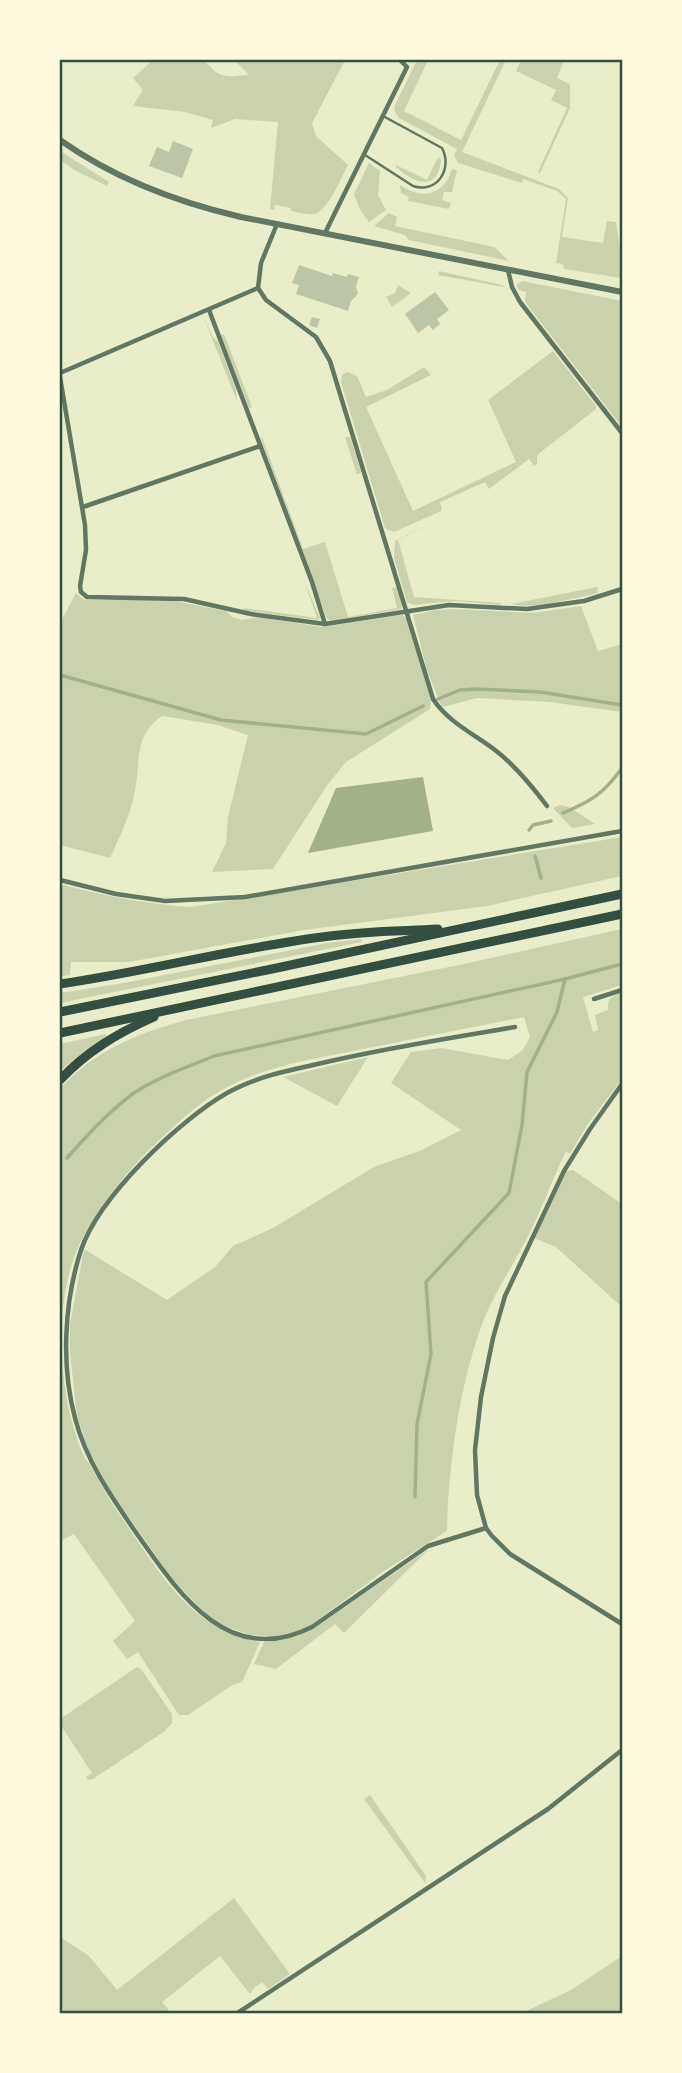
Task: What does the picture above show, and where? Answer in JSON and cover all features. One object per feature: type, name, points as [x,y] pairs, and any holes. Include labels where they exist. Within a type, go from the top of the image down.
[{"type":"highway","points":[[60,1012],[272,970],[622,894]]},
{"type":"highway","points":[[60,1033],[622,914]]},
{"type":"highway","points":[[60,984],[119,976],[329,936],[464,928]]},
{"type":"highway","points":[[60,1080],[99,1045],[168,1011]]},
{"type":"street","points":[[325,233],[407,67],[400,60]]},
{"type":"street","points":[[60,140],[97,165],[163,195],[210,209],[622,292]]},
{"type":"street","points":[[277,224],[261,263],[258,288],[267,300],[316,337],[330,361],[429,687],[438,706],[512,765],[547,806]]},
{"type":"street","points":[[508,270],[520,302],[622,433]]},
{"type":"street","points":[[258,288],[60,375],[83,507],[86,550],[80,586],[81,592],[87,597],[184,599],[251,614],[326,624],[449,605],[527,609],[584,601],[622,589]]},
{"type":"street","points":[[209,310],[326,624]]},
{"type":"street","points":[[83,507],[260,446]]},
{"type":"street","points":[[60,880],[116,894],[165,901],[245,897],[622,831]]},
{"type":"street","points":[[594,999],[622,990]]},
{"type":"street","points":[[486,1528],[428,1546],[298,1634],[279,1640],[263,1640],[219,1626],[204,1616],[168,1579],[107,1491],[86,1451],[74,1417],[66,1353],[72,1284],[81,1248],[126,1180],[170,1135],[198,1112],[228,1092],[261,1078],[298,1068],[368,1052],[515,1027]]},
{"type":"street","points":[[622,1084],[564,1171],[505,1296],[481,1397],[475,1450],[477,1495],[486,1528],[510,1554],[622,1624]]},
{"type":"street","points":[[236,2014],[526,1824],[622,1750]]},
{"type":"lane","points":[[364,154],[413,186],[429,188],[441,179],[447,162],[442,148],[383,116]]},
{"type":"shaded area","points":[[153,60],[204,60],[219,74],[234,76],[249,75],[234,60],[345,60],[312,123],[316,136],[348,165],[324,208],[310,214],[275,205],[274,210],[270,209],[278,122],[235,119],[211,128],[213,120],[185,112],[133,106],[143,90],[133,78]]},
{"type":"shaded area","points":[[417,60],[428,60],[404,111],[461,140],[500,60],[506,60],[462,152],[559,189],[568,198],[562,237],[603,243],[607,221],[616,222],[622,262],[621,278],[564,269],[563,264],[556,263],[566,199],[557,191],[523,179],[522,183],[458,163],[454,155],[457,149],[399,118],[394,110],[395,105]]},
{"type":"shaded area","points":[[521,60],[564,60],[557,78],[570,84],[570,108],[540,173],[538,172],[567,108],[551,100],[556,90],[516,71]]},
{"type":"shaded area","points":[[60,151],[109,182],[107,186],[60,160]]},
{"type":"shaded area","points":[[438,157],[441,160],[439,170],[430,181],[417,181],[396,167],[427,180]]},
{"type":"shaded area","points":[[369,163],[380,171],[378,195],[386,210],[369,222],[360,210],[354,194]]},
{"type":"shaded area","points":[[452,169],[457,170],[452,192],[444,192],[442,200],[451,203],[449,209],[408,201],[409,197],[401,193],[400,185],[416,193],[438,190],[444,185]]},
{"type":"shaded area","points":[[389,213],[397,217],[395,226],[494,247],[509,261],[409,240],[405,235],[374,226]]},
{"type":"shaded area","points":[[439,271],[502,285],[508,290],[438,275]]},
{"type":"shaded area","points":[[522,281],[622,301],[622,427],[525,302],[526,292],[519,290],[516,285]]},
{"type":"shaded area","points":[[398,285],[411,293],[392,307],[386,297],[395,293]]},
{"type":"shaded area","points":[[204,318],[218,342],[236,389],[237,401]]},
{"type":"shaded area","points":[[224,334],[252,407],[249,408],[221,335]]},
{"type":"shaded area","points":[[553,351],[596,409],[537,455],[537,464],[534,466],[529,459],[489,489],[485,482],[440,502],[441,511],[394,532],[385,528],[341,382],[342,375],[347,372],[357,376],[366,397],[387,390],[424,367],[431,375],[366,407],[413,511],[516,462],[488,400]]},
{"type":"shaded area","points":[[262,437],[303,549],[325,542],[348,617],[397,608],[392,588],[397,587],[401,609],[331,621],[327,619]]},
{"type":"shaded area","points":[[345,437],[350,437],[361,472],[357,475]]},
{"type":"shaded area","points":[[441,518],[398,540],[414,597],[501,603],[500,605],[454,601],[414,605],[407,602],[394,558],[395,541]]},
{"type":"shaded area","points":[[305,583],[320,618],[318,620],[245,611],[244,608],[317,618]]},
{"type":"shaded area","points":[[597,587],[598,593],[566,600],[530,606],[511,604]]},
{"type":"shaded area","points":[[76,593],[84,600],[169,600],[226,611],[232,617],[242,620],[259,617],[321,627],[402,615],[406,618],[431,700],[430,709],[346,762],[328,784],[273,869],[212,872],[226,843],[228,817],[248,735],[218,725],[162,716],[146,732],[142,741],[131,808],[110,858],[60,845],[60,623]]},
{"type":"shaded area","points":[[581,606],[598,651],[622,644],[622,712],[549,702],[477,698],[443,707],[440,703],[427,670],[413,615],[454,609],[533,613]]},
{"type":"shaded area","points":[[423,777],[433,831],[308,853],[336,788]]},
{"type":"shaded area","points":[[560,805],[569,807],[595,824],[572,828],[553,808]]},
{"type":"shaded area","points":[[622,837],[622,876],[487,906],[304,930],[129,962],[71,962],[70,975],[60,976],[60,884],[125,899],[191,907]]},
{"type":"shaded area","points":[[622,929],[622,985],[583,997],[593,1032],[598,1030],[595,1015],[608,1010],[611,998],[622,993],[622,1079],[587,1125],[570,1154],[566,1151],[531,1230],[485,1317],[461,1403],[452,1456],[447,1531],[384,1571],[311,1625],[279,1637],[250,1635],[220,1624],[205,1614],[170,1576],[109,1489],[88,1449],[77,1416],[70,1353],[70,1324],[84,1249],[167,1300],[215,1267],[233,1246],[273,1228],[374,1167],[422,1150],[461,1130],[391,1083],[411,1052],[441,1048],[508,1060],[523,1050],[530,1037],[524,1017],[293,1063],[231,1085],[190,1112],[143,1156],[122,1179],[87,1230],[71,1266],[62,1320],[68,1405],[83,1454],[117,1511],[176,1593],[212,1624],[235,1635],[260,1642],[242,1682],[234,1684],[188,1715],[179,1715],[138,1652],[127,1659],[113,1641],[135,1621],[74,1534],[60,1541],[60,1088],[103,1053],[150,1031],[186,1020]]},
{"type":"shaded area","points":[[361,939],[362,942],[60,1003],[60,993]]},
{"type":"shaded area","points":[[106,1036],[60,1071],[60,1044]]},
{"type":"shaded area","points":[[368,1057],[337,1106],[283,1077]]},
{"type":"shaded area","points":[[573,1170],[622,1204],[622,1307],[556,1247],[532,1237],[564,1171]]},
{"type":"shaded area","points":[[429,1549],[344,1633],[335,1624],[276,1669],[254,1664],[264,1642],[298,1636],[313,1629]]},
{"type":"shaded area","points":[[137,1667],[172,1714],[172,1723],[165,1731],[88,1780],[86,1777],[92,1773],[60,1724],[60,1719]]},
{"type":"shaded area","points":[[370,1795],[426,1876],[425,1883],[364,1799]]},
{"type":"shaded area","points":[[234,1898],[290,1974],[268,1989],[262,1982],[250,1994],[220,1956],[162,2002],[171,2013],[60,2013],[60,1937],[89,1956],[117,1990]]},
{"type":"shaded area","points":[[622,1956],[622,2013],[522,2013],[571,1990]]},
{"type":"building","points":[[173,141],[193,149],[182,178],[149,166],[157,147],[169,152]]},
{"type":"building","points":[[299,265],[332,276],[333,273],[359,277],[356,286],[358,294],[351,301],[348,311],[296,294],[299,285],[292,283]]},
{"type":"building","points":[[435,292],[449,310],[437,319],[440,324],[433,330],[429,325],[418,333],[405,314]]},
{"type":"building","points":[[312,317],[320,319],[317,328],[309,325]]},
{"type":"waterway","points":[[60,675],[221,720],[366,734],[423,706]]},
{"type":"waterway","points":[[438,699],[460,690],[476,689],[540,692],[622,705]]},
{"type":"waterway","points":[[563,813],[597,795],[622,768]]},
{"type":"waterway","points":[[529,830],[533,825],[551,821]]},
{"type":"waterway","points":[[535,856],[541,878]]},
{"type":"waterway","points":[[67,1158],[107,1115],[134,1093],[163,1077],[214,1056],[622,964]]},
{"type":"waterway","points":[[415,1497],[417,1424],[431,1354],[426,1282],[509,1193],[522,1125],[527,1072],[557,1012],[565,979]]}]
